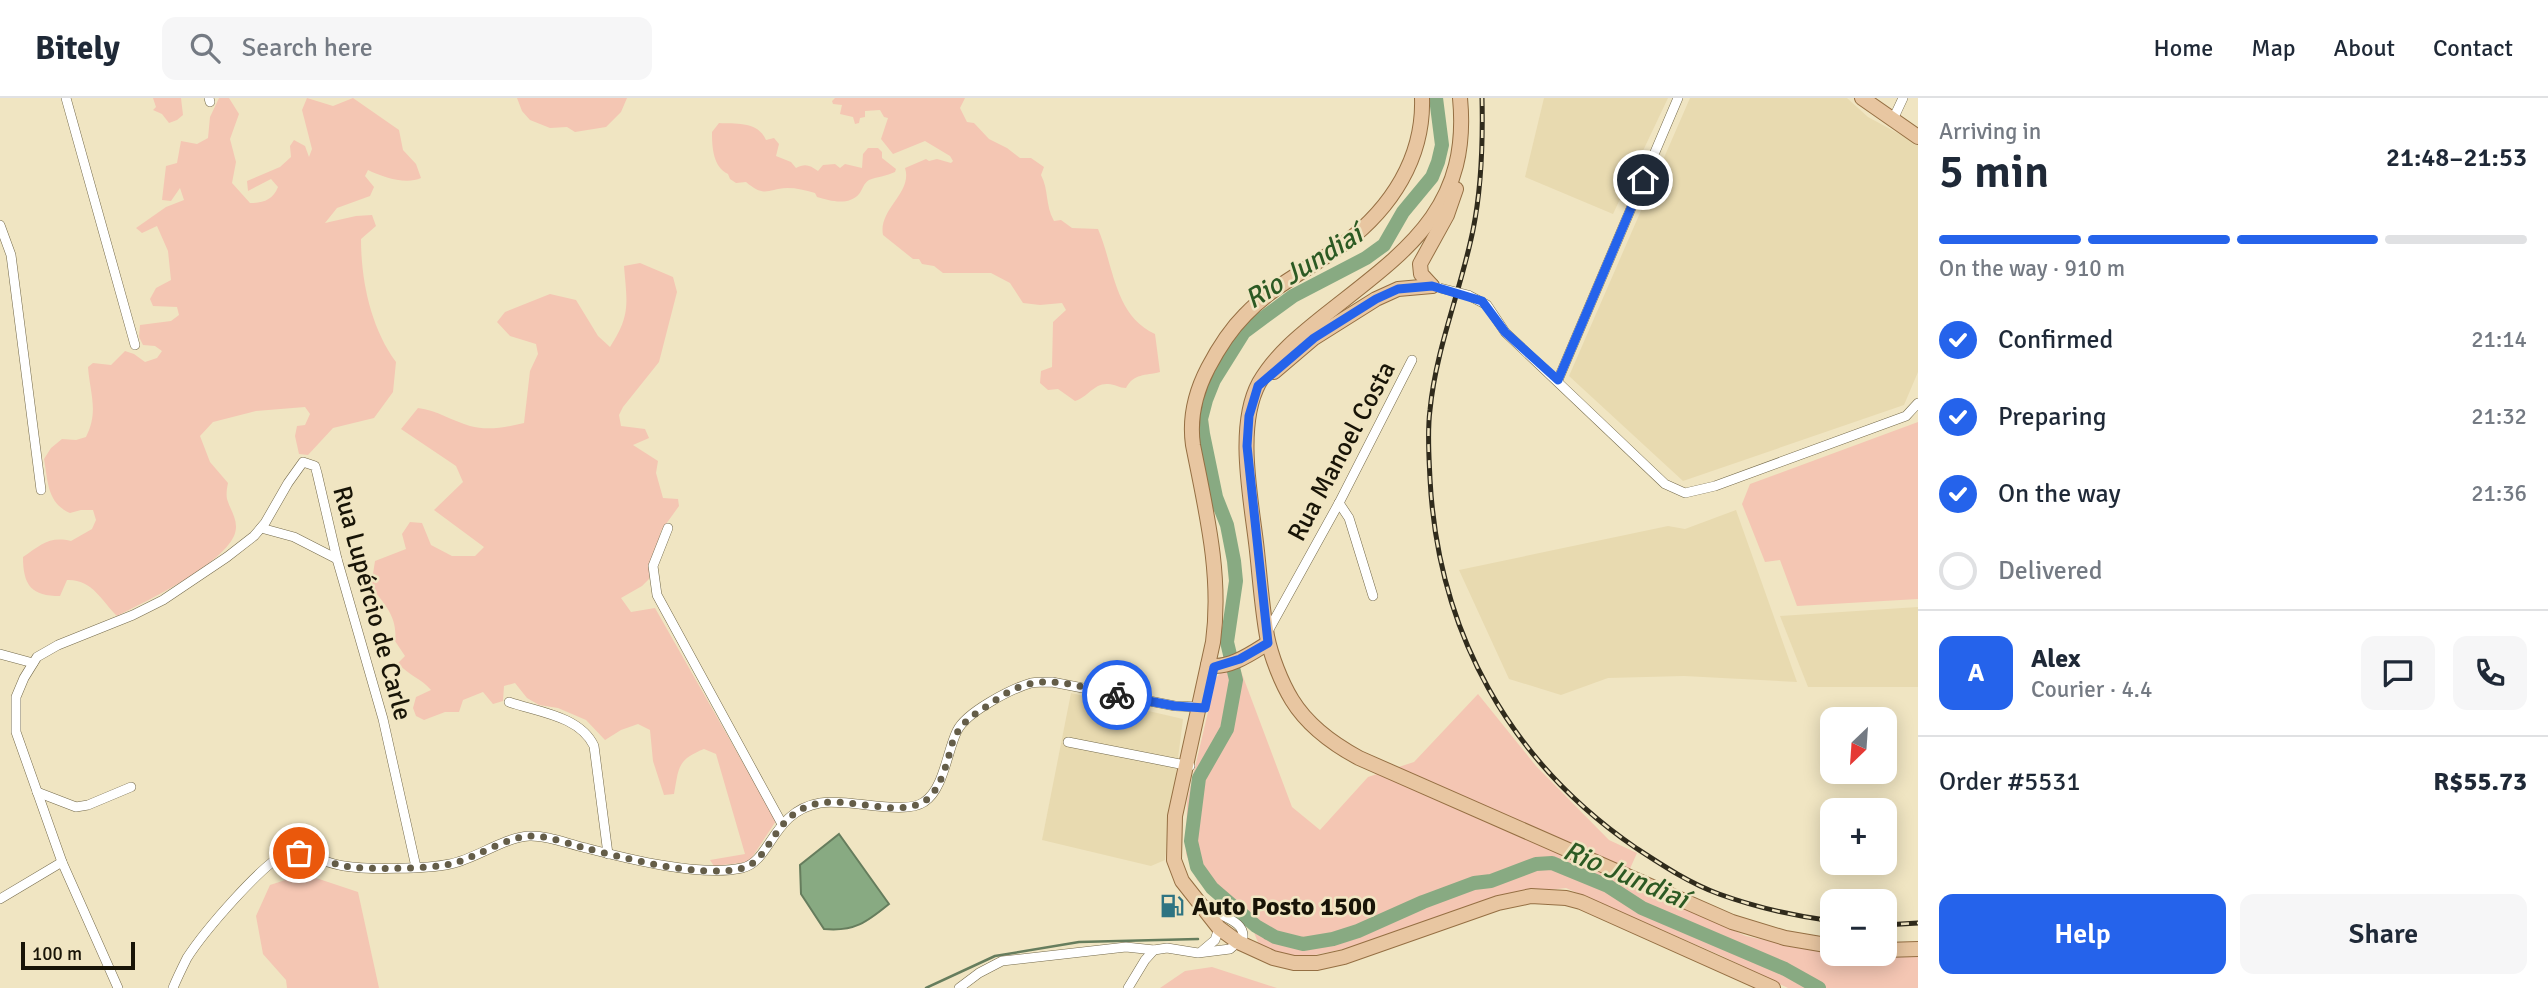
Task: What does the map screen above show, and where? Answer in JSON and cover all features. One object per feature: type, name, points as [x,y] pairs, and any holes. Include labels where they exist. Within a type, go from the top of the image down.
[{"type":"main road","points":[[1422,98],[1420,134],[1413,156],[1392,197],[1345,243],[1275,290],[1244,316],[1219,348],[1201,381],[1192,408],[1191,428],[1215,560],[1217,615],[1214,666],[1175,816],[1174,860],[1182,881],[1217,934],[1233,946],[1294,963],[1344,957],[1498,903],[1531,896],[1566,898],[1581,902],[1773,988]]},
{"type":"main road","points":[[1436,287],[1421,274],[1420,264],[1454,197],[1464,146],[1460,98]]},
{"type":"main road","points":[[1862,98],[1918,137]]},
{"type":"main road","points":[[1876,98],[1918,127]]},
{"type":"main road","points":[[1461,130],[1456,164],[1446,195],[1426,229],[1397,258],[1291,343],[1271,364],[1258,386],[1249,416],[1247,446],[1267,639],[1291,699],[1306,719],[1341,748],[1732,922],[1785,938],[1820,944]]},
{"type":"main road","points":[[1258,386],[1314,338],[1376,299],[1398,289],[1436,287]]},
{"type":"main road","points":[[1214,666],[1250,654],[1267,639]]},
{"type":"main road","points":[[1897,950],[1918,949]]},
{"type":"street","points":[[66,98],[135,345]]},
{"type":"street","points":[[1558,380],[1678,98]]},
{"type":"street","points":[[1896,113],[1903,98]]},
{"type":"street","points":[[0,225],[11,255],[41,490]]},
{"type":"street","points":[[1436,287],[1482,301],[1505,332],[1665,484],[1685,493],[1715,486],[1906,416],[1918,403]]},
{"type":"street","name":"Rua Manoel Costa","points":[[1267,639],[1412,360]]},
{"type":"street","name":"Rua Lupércio de Carle","points":[[118,988],[62,862],[37,792],[16,732],[16,697],[37,657],[58,645],[163,600],[254,536],[303,463],[315,466],[317,473],[337,559],[383,719],[416,867]]},
{"type":"street","points":[[1339,503],[1349,518],[1373,596]]},
{"type":"street","points":[[261,528],[294,537],[337,559]]},
{"type":"street","points":[[668,528],[653,566],[657,595],[782,824]]},
{"type":"street","points":[[0,654],[33,663]]},
{"type":"street","points":[[173,988],[187,958],[205,934],[263,869],[288,852],[354,868],[416,867],[451,864],[529,836],[544,837],[608,854],[705,871],[741,868],[753,864],[759,858],[788,817],[811,805],[844,801],[907,807],[924,802],[933,793],[964,721],[1010,691],[1034,682],[1052,682],[1175,706],[1202,708]]},
{"type":"street","points":[[509,702],[570,722],[589,735],[594,746],[608,854]]},
{"type":"street","points":[[958,988],[978,973],[1002,961],[1126,947],[1154,950],[1167,948],[1198,953],[1233,946],[1243,937],[1240,924],[1212,910],[1190,884],[1180,863],[1181,812],[1189,766],[1068,742]]},
{"type":"street","points":[[37,792],[76,807],[88,805],[131,787]]},
{"type":"street","points":[[0,899],[62,862]]},
{"type":"street","points":[[1198,953],[1217,934]]},
{"type":"street","points":[[1128,988],[1154,950]]},
{"type":"shaded area","points":[[153,98],[181,98],[183,115],[169,123],[162,114],[153,110],[156,107]]},
{"type":"shaded area","points":[[219,98],[229,98],[239,114],[230,139],[236,162],[232,183],[250,203],[267,200],[278,187],[271,179],[248,191],[247,181],[280,167],[291,157],[290,146],[294,140],[305,146],[309,157],[312,149],[302,110],[307,98],[333,106],[353,98],[399,130],[403,150],[416,164],[421,178],[401,180],[368,170],[365,176],[374,187],[370,196],[337,208],[325,223],[372,215],[376,226],[361,239],[363,271],[374,319],[396,362],[393,392],[374,418],[333,428],[308,455],[299,454],[295,436],[297,426],[305,425],[310,414],[305,407],[256,411],[213,422],[200,436],[210,462],[228,483],[227,499],[236,526],[234,536],[214,559],[199,571],[117,616],[83,583],[67,580],[60,596],[36,591],[27,582],[23,557],[51,541],[71,541],[92,529],[96,520],[93,510],[70,513],[62,509],[50,490],[44,459],[51,448],[62,439],[76,440],[86,437],[93,411],[88,367],[93,363],[111,365],[125,351],[145,362],[157,358],[162,351],[155,346],[143,345],[139,337],[140,325],[171,321],[179,315],[177,307],[153,306],[150,299],[156,288],[171,280],[168,251],[157,226],[142,233],[136,228],[166,207],[184,200],[180,188],[171,201],[162,200],[166,166],[177,163],[181,141],[197,144],[208,138],[210,117]]},
{"type":"shaded area","points":[[517,98],[627,98],[621,112],[606,127],[575,132],[567,127],[550,128],[530,120],[522,111]]},
{"type":"shaded area","points":[[835,98],[965,98],[960,108],[967,122],[974,123],[989,139],[1020,158],[1031,158],[1044,167],[1041,175],[1054,221],[1061,220],[1072,228],[1098,229],[1123,302],[1141,326],[1155,334],[1160,372],[1136,377],[1126,388],[1103,384],[1075,401],[1058,389],[1048,390],[1040,383],[1041,371],[1052,367],[1053,322],[1066,310],[1062,303],[1023,303],[1010,283],[991,273],[943,273],[934,266],[922,264],[919,259],[913,259],[883,235],[885,217],[904,185],[905,168],[926,159],[951,163],[953,161],[950,156],[925,141],[893,154],[881,139],[888,118],[884,117],[880,110],[865,111],[865,117],[855,124],[853,117],[840,114],[842,105],[833,104]]},
{"type":"shaded area","points":[[1544,98],[1668,98],[1613,214],[1525,177]]},
{"type":"shaded area","points":[[1690,98],[1847,98],[1868,117],[1918,144],[1918,372],[1904,405],[1683,481],[1569,376]]},
{"type":"shaded area","points":[[719,123],[746,125],[758,129],[766,140],[774,138],[779,144],[776,156],[791,162],[796,168],[807,165],[818,171],[823,165],[835,164],[840,168],[845,164],[862,168],[863,154],[868,148],[878,148],[882,152],[882,158],[896,169],[895,172],[869,180],[855,198],[845,201],[822,199],[815,193],[794,188],[758,190],[746,182],[736,183],[730,179],[716,162],[712,132]]},
{"type":"shaded area","points":[[640,263],[673,277],[677,292],[659,362],[619,415],[621,426],[645,429],[649,438],[633,445],[658,461],[656,473],[663,498],[678,499],[679,506],[661,531],[649,579],[621,598],[631,612],[655,608],[776,821],[749,862],[714,866],[710,860],[745,854],[716,754],[704,749],[689,757],[681,766],[674,794],[664,795],[653,761],[650,730],[638,724],[605,740],[586,720],[558,708],[539,705],[527,698],[515,683],[504,686],[503,701],[493,704],[483,692],[463,700],[459,712],[445,712],[424,720],[416,716],[413,708],[416,697],[431,690],[398,663],[405,656],[395,641],[392,618],[386,605],[371,587],[375,561],[406,549],[402,534],[410,522],[422,523],[431,545],[452,556],[475,556],[484,547],[434,510],[463,482],[456,466],[401,429],[418,408],[463,424],[484,428],[524,423],[530,371],[538,354],[536,344],[510,336],[497,322],[505,312],[550,294],[576,300],[598,336],[610,347],[617,336],[626,308],[624,266]]},
{"type":"shaded area","points":[[1918,422],[1918,599],[1797,606],[1780,560],[1765,562],[1742,504],[1750,484]]},
{"type":"shaded area","points":[[1736,510],[1797,682],[1684,676],[1608,678],[1561,695],[1509,679],[1459,570],[1668,526],[1685,529]]},
{"type":"shaded area","points":[[1918,607],[1918,687],[1808,687],[1780,616]]},
{"type":"shaded area","points":[[1239,666],[1292,807],[1320,830],[1368,777],[1414,762],[1478,694],[1536,766],[1609,840],[1637,853],[1624,882],[1746,936],[1820,952],[1820,966],[1897,966],[1897,956],[1918,955],[1918,988],[1788,988],[1566,888],[1496,896],[1348,948],[1296,959],[1259,945],[1253,930],[1197,880],[1186,854],[1187,801],[1216,678],[1221,672]]},
{"type":"shaded area","points":[[1071,693],[1183,719],[1165,860],[1151,866],[1042,840]]},
{"type":"shaded area","points":[[839,834],[889,904],[860,924],[844,929],[824,929],[801,894],[800,865]]},
{"type":"shaded area","points":[[304,874],[358,892],[379,988],[287,988],[286,980],[263,954],[256,916],[270,885]]},
{"type":"shaded area","points":[[1212,967],[1277,988],[1160,988],[1185,971]]},
{"type":"waterway","name":"Rio Jundiaí","points":[[1436,98],[1442,145],[1438,162],[1432,177],[1403,212],[1384,245],[1366,258],[1293,296],[1244,332],[1214,380],[1206,400],[1201,419],[1203,434],[1216,497],[1227,525],[1234,561],[1236,581],[1227,642],[1236,680],[1227,729],[1199,778],[1191,841],[1197,867],[1212,888],[1256,926],[1275,937],[1303,944],[1358,931],[1474,883],[1491,881],[1536,864],[1552,863],[1608,886],[1642,908],[1785,969],[1819,988]]},
{"type":"waterway","name":"Rio Jundiaí","points":[[1265,938],[1275,937]]},
{"type":"waterway","points":[[926,988],[995,956],[1079,942],[1198,939]]},
{"type":"railway","points":[[1482,98],[1481,164],[1476,214],[1433,387],[1428,444],[1436,535],[1448,589],[1465,640],[1488,688],[1517,733],[1551,775],[1591,813],[1636,848],[1708,890],[1746,903],[1820,919]]},
{"type":"railway","points":[[1897,924],[1918,923]]},
{"type":"way so far","points":[[299,853],[347,867],[435,867],[451,864],[529,836],[688,869],[705,871],[741,868],[753,864],[759,858],[788,817],[811,805],[844,801],[907,807],[924,802],[933,793],[964,721],[1010,691],[1034,682],[1052,682],[1117,695]]},
{"type":"place","name":"Auto Posto 1500","points":[[1172,906]]},
{"type":"route","points":[[1117,695],[1175,706],[1205,708],[1214,667],[1240,659],[1268,643],[1247,446],[1249,416],[1258,386],[1314,338],[1376,299],[1398,289],[1432,286],[1482,301],[1505,332],[1558,380],[1643,180]]}]
